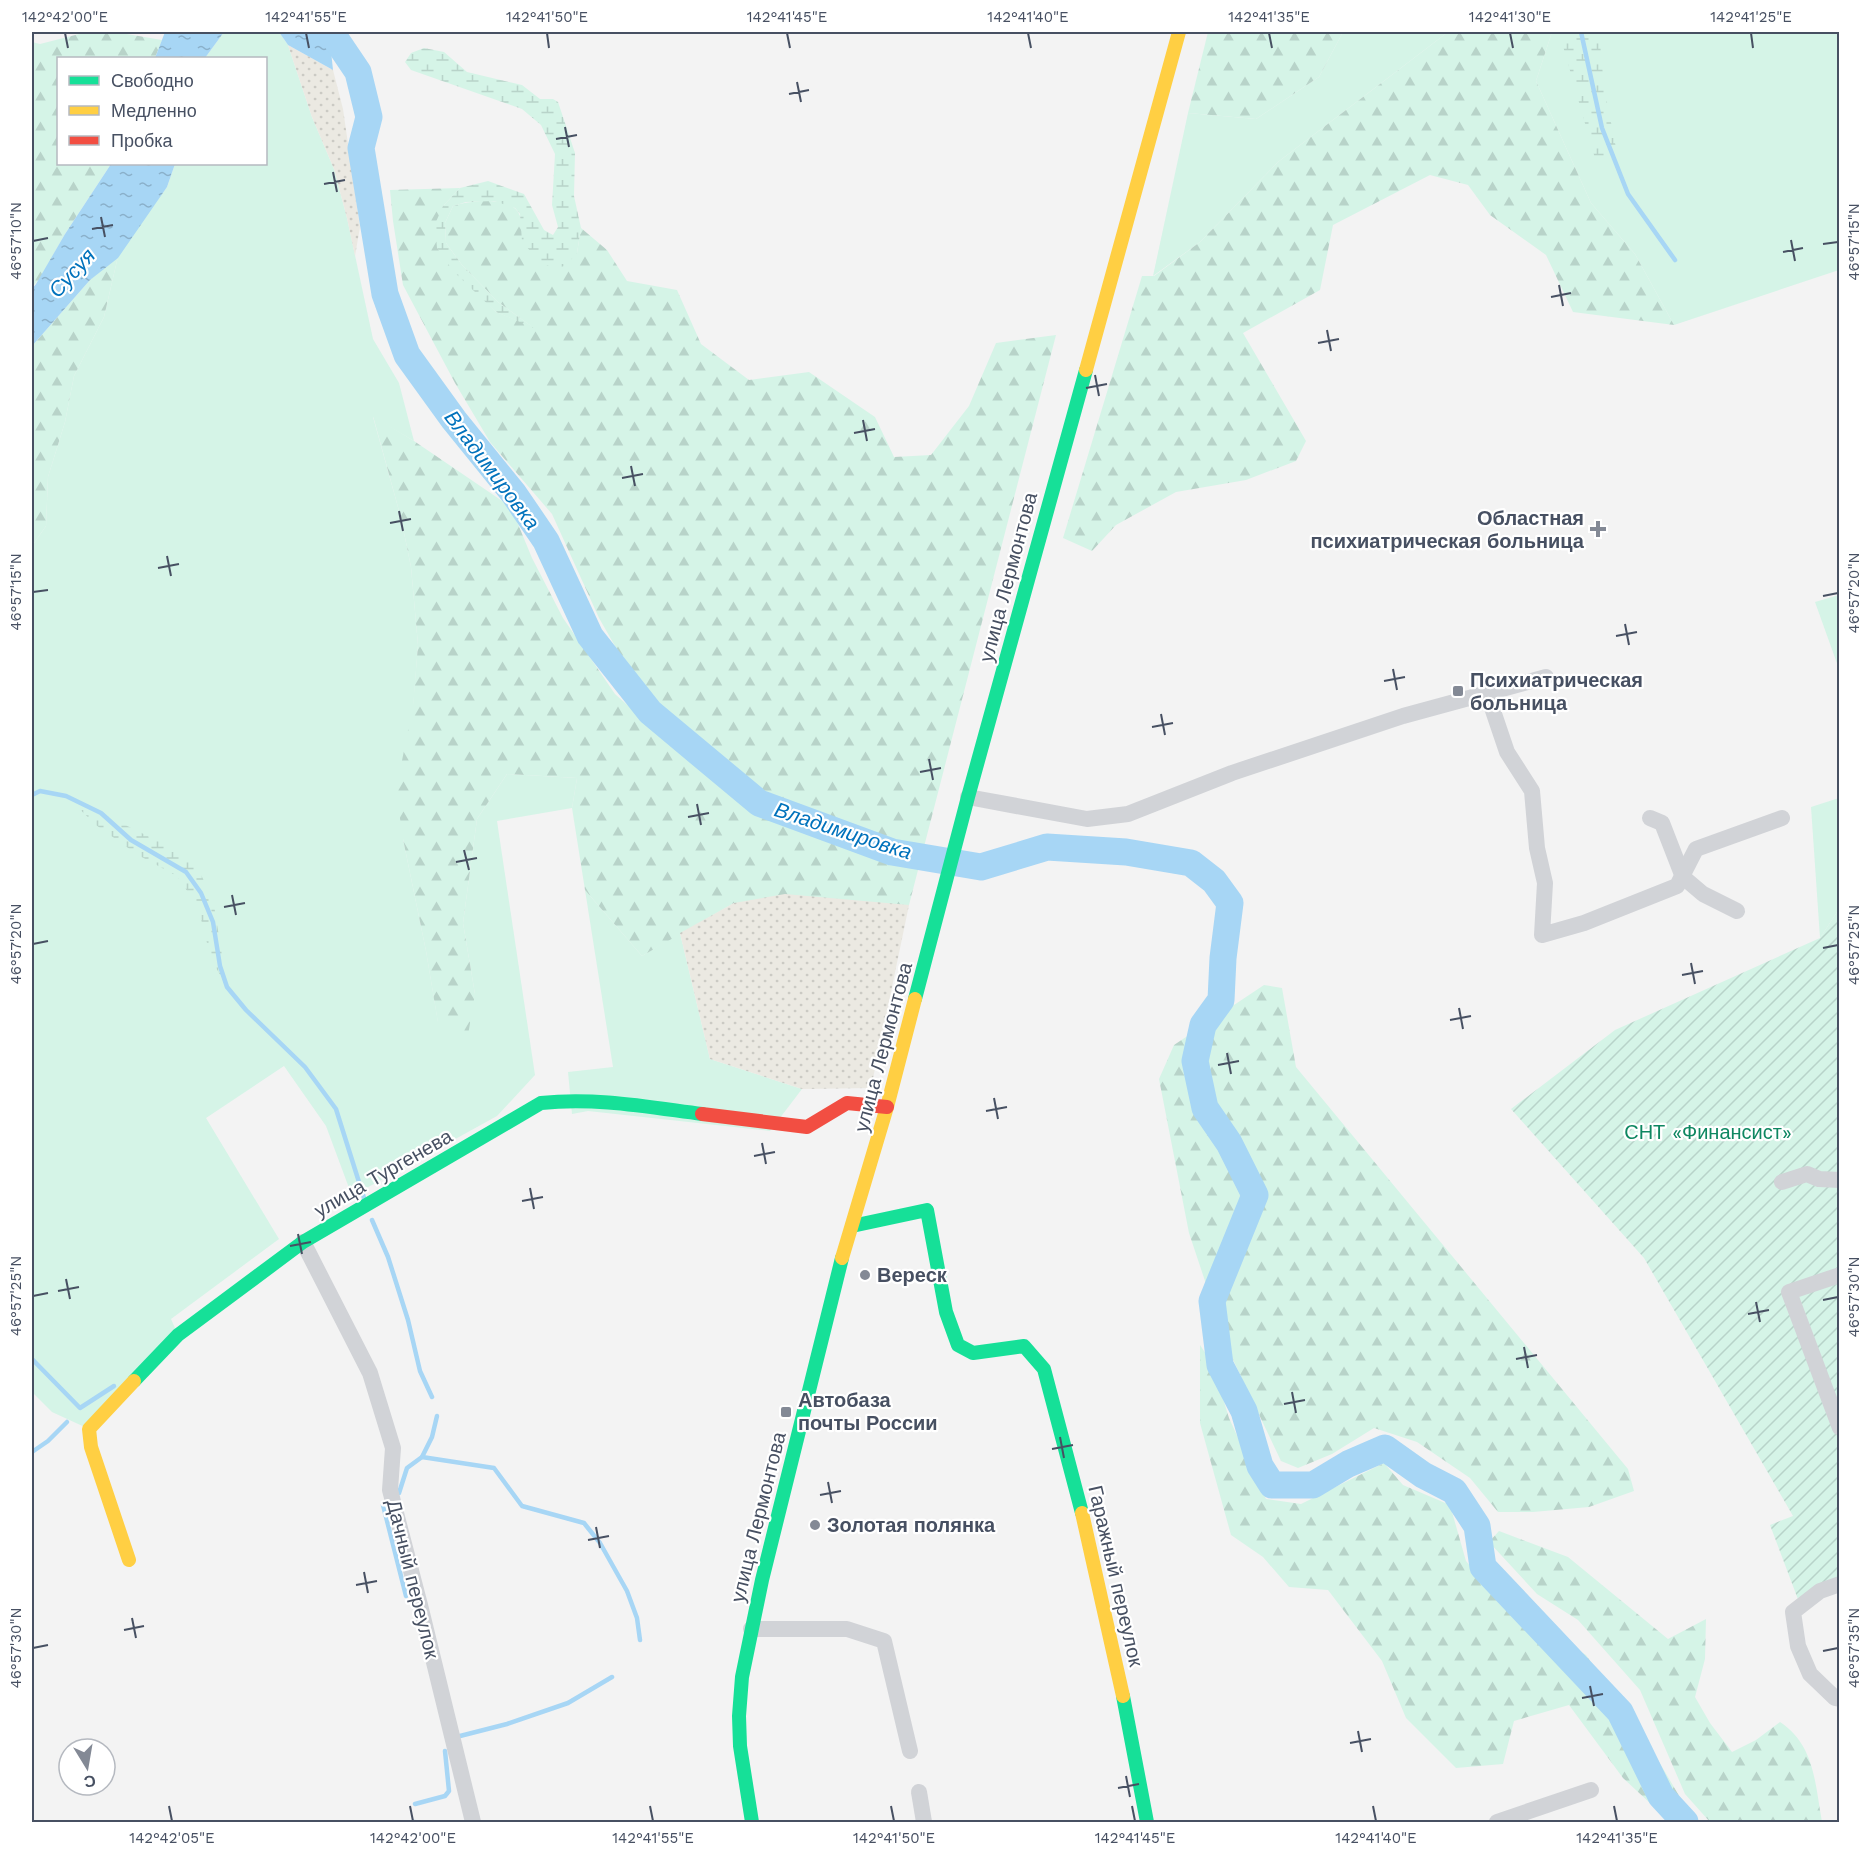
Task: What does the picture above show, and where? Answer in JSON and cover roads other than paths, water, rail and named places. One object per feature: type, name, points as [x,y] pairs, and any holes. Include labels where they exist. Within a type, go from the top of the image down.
[{"type":"main road","name":"улица Лермонтова","points":[[752,1822],[739,1734],[742,1685],[751,1629],[843,1253],[887,1107],[968,797],[1179,32]]},
{"type":"main road","name":"улица Тургенева","points":[[129,1560],[91,1447],[89,1429],[178,1335],[303,1242],[541,1103],[569,1100],[616,1103],[807,1127],[847,1103],[887,1107]]},
{"type":"main road","name":"Гаражный переулок","points":[[852,1226],[927,1210],[946,1312],[958,1345],[973,1353],[1024,1346],[1044,1370],[1082,1512],[1133,1740],[1147,1822]]},
{"type":"street","points":[[968,797],[1087,819],[1128,814],[1232,773],[1403,716],[1546,677]]},
{"type":"street","points":[[1487,693],[1507,752],[1532,791],[1537,848],[1545,884],[1542,934],[1584,923],[1677,886],[1696,849],[1782,818]]},
{"type":"street","points":[[1650,818],[1662,823],[1683,877],[1703,894],[1737,911]]},
{"type":"street","points":[[1782,1182],[1807,1174],[1819,1179],[1839,1180]]},
{"type":"street","name":"Дачный переулок","points":[[303,1242],[370,1373],[393,1448],[390,1490],[474,1822]]},
{"type":"street","points":[[1839,1275],[1789,1292],[1839,1429]]},
{"type":"street","points":[[1839,1584],[1820,1591],[1793,1612],[1798,1646],[1810,1674],[1835,1698],[1839,1699]]},
{"type":"street","points":[[751,1629],[847,1629],[884,1641],[910,1750]]},
{"type":"street","points":[[1497,1822],[1591,1790]]},
{"type":"street","points":[[919,1792],[924,1822]]},
{"type":"water","points":[[165,32],[224,32],[206,57],[155,57]]},
{"type":"water","points":[[279,32],[329,32],[333,70],[288,45]]},
{"type":"water","name":"Сусуя","points":[[110,165],[175,165],[167,187],[118,258],[90,280],[32,346],[32,289]]},
{"type":"waterway","name":"Владимировка","points":[[331,32],[358,72],[369,117],[361,148],[385,294],[407,355],[454,420],[514,494],[546,541],[590,636],[650,712],[759,803],[892,852],[981,867],[1047,847],[1126,852],[1191,863],[1214,881],[1230,903],[1223,958],[1221,1000],[1203,1025],[1195,1061],[1205,1108],[1229,1143],[1255,1195],[1212,1301],[1220,1365],[1244,1411],[1260,1466],[1272,1485],[1313,1485],[1348,1464],[1385,1448],[1423,1475],[1454,1491],[1477,1526],[1483,1567],[1620,1712],[1661,1796],[1685,1822]]},
{"type":"waterway","points":[[1581,32],[1602,128],[1628,194],[1675,260]]},
{"type":"waterway","points":[[32,795],[40,791],[66,796],[101,813],[131,840],[186,872],[201,893],[213,922],[220,966],[227,987],[246,1010],[305,1067],[336,1109],[364,1198]]},
{"type":"waterway","points":[[372,1220],[388,1257],[408,1320],[420,1371],[432,1397]]},
{"type":"waterway","points":[[32,1359],[80,1408],[114,1386]]},
{"type":"waterway","points":[[399,1493],[407,1468],[422,1457],[432,1437],[437,1416]]},
{"type":"waterway","points":[[32,1452],[48,1441],[67,1422]]},
{"type":"waterway","points":[[422,1457],[494,1468],[522,1506],[584,1523],[600,1543],[627,1591],[637,1618],[640,1640]]},
{"type":"waterway","points":[[383,1505],[406,1596]]},
{"type":"waterway","points":[[460,1736],[507,1724],[568,1703],[612,1677]]},
{"type":"waterway","points":[[415,1804],[445,1796],[449,1791],[445,1751]]},
{"type":"place","name":"Областная психиатрическая больница","points":[[1598,529]]},
{"type":"place","name":"Психиатрическая больница","points":[[1458,691]]},
{"type":"place","name":"Вереск","points":[[865,1275]]},
{"type":"place","name":"Автобаза почты России","points":[[786,1412]]},
{"type":"place","name":"Золотая полянка","points":[[815,1525]]},
{"type":"park label","name":"СНТ «Финансист»","points":[[1708,1132]]}]
